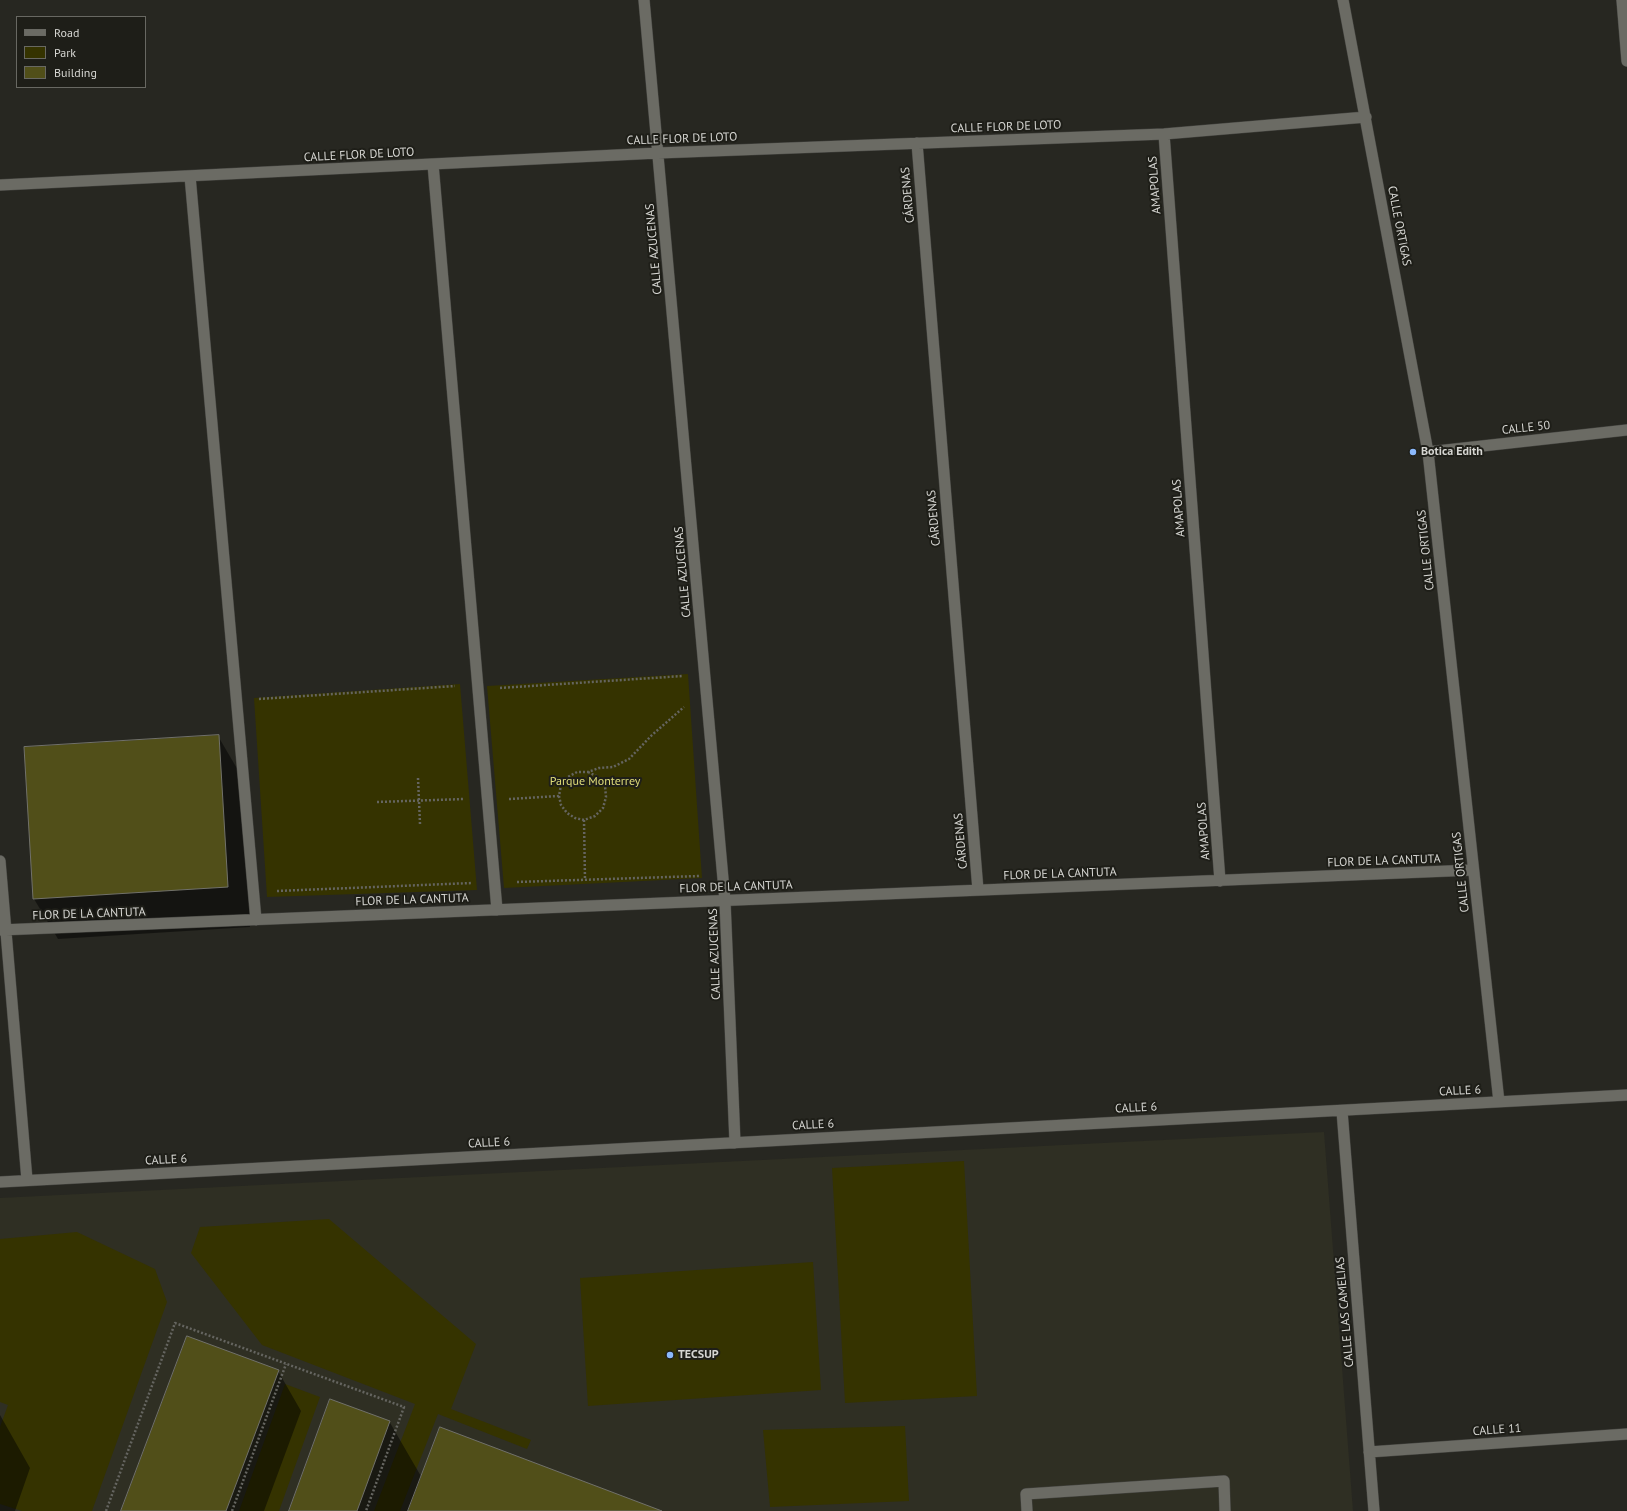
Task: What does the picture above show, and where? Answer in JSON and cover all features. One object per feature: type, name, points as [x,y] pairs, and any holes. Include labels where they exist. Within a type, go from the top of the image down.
[{"type":"street","name":"CALLE AZUCENAS","points":[[644,0],[725,900],[736,1143]]},
{"type":"street","name":"CALLE ORTIGAS","points":[[1344,0],[1428,452],[1498,1102]]},
{"type":"street","points":[[1622,0],[1627,61]]},
{"type":"street","name":"CALLE FLOR DE LOTO","points":[[0,185],[658,153],[1164,134],[1366,117]]},
{"type":"street","name":"AMAPOLAS","points":[[1164,134],[1220,881]]},
{"type":"street","name":"CÁRDENAS","points":[[917,143],[978,890]]},
{"type":"street","points":[[434,164],[497,910]]},
{"type":"street","points":[[190,176],[256,920]]},
{"type":"street","name":"CALLE 50","points":[[1428,452],[1627,430]]},
{"type":"street","points":[[0,860],[3,930],[27,1180]]},
{"type":"street","name":"FLOR DE LA CANTUTA","points":[[3,930],[1473,870]]},
{"type":"street","name":"CALLE 6","points":[[0,1182],[1627,1095]]},
{"type":"street","name":"CALLE LAS CAMELIAS","points":[[1342,1111],[1374,1511]]},
{"type":"street","name":"CALLE 11","points":[[1370,1452],[1627,1434]]},
{"type":"street","points":[[1026,1511],[1026,1494],[1224,1481],[1226,1511]]},
{"type":"path","points":[[478,689],[705,676]]},
{"type":"path","points":[[254,700],[458,686]]},
{"type":"path","points":[[588,772],[598,777],[602,781],[605,786],[606,797],[603,808],[595,816],[584,820],[575,818],[567,813],[561,805],[559,796],[561,785],[568,777],[578,772],[588,772],[598,768],[613,767],[629,759],[652,735],[689,702]]},
{"type":"path","points":[[418,778],[420,824]]},
{"type":"path","points":[[508,798],[559,796]]},
{"type":"path","points":[[377,802],[466,799]]},
{"type":"path","points":[[584,820],[585,880]]},
{"type":"path","points":[[516,882],[699,876]]},
{"type":"path","points":[[271,891],[473,883]]},
{"type":"path","points":[[106,1511],[175,1323],[404,1407],[366,1511]]},
{"type":"path","points":[[232,1511],[286,1364]]},
{"type":"shaded area","name":"TECSUP","points":[[1324,1132],[1353,1511],[0,1511],[0,1198]]},
{"type":"green space","name":"Parque Monterrey","points":[[688,674],[702,878],[504,888],[487,686]]},
{"type":"green space","points":[[460,684],[477,890],[267,897],[254,698]]},
{"type":"green space","points":[[964,1161],[977,1396],[845,1403],[832,1168]]},
{"type":"green space","points":[[329,1219],[476,1344],[451,1409],[531,1440],[527,1449],[438,1414],[400,1511],[374,1511],[415,1404],[262,1345],[191,1253],[200,1227]]},
{"type":"green space","points":[[77,1232],[155,1269],[167,1302],[92,1511],[22,1511],[0,1504],[0,1427],[8,1405],[0,1402],[0,1239]]},
{"type":"green space","points":[[813,1262],[821,1390],[588,1406],[580,1278]]},
{"type":"green space","points":[[285,1384],[320,1397],[279,1511],[239,1511]]},
{"type":"green space","points":[[905,1426],[909,1501],[770,1507],[763,1430]]},
{"type":"building","points":[[219,735],[228,887],[33,899],[24,747]]},
{"type":"building","points":[[187,1336],[279,1370],[226,1511],[121,1511]]},
{"type":"building","points":[[330,1399],[390,1421],[357,1511],[289,1511]]},
{"type":"building","points":[[440,1427],[662,1511],[408,1511]]},
{"type":"place","name":"Botica Edith","points":[[1413,452]]},
{"type":"place","name":"TECSUP","points":[[670,1355]]}]
